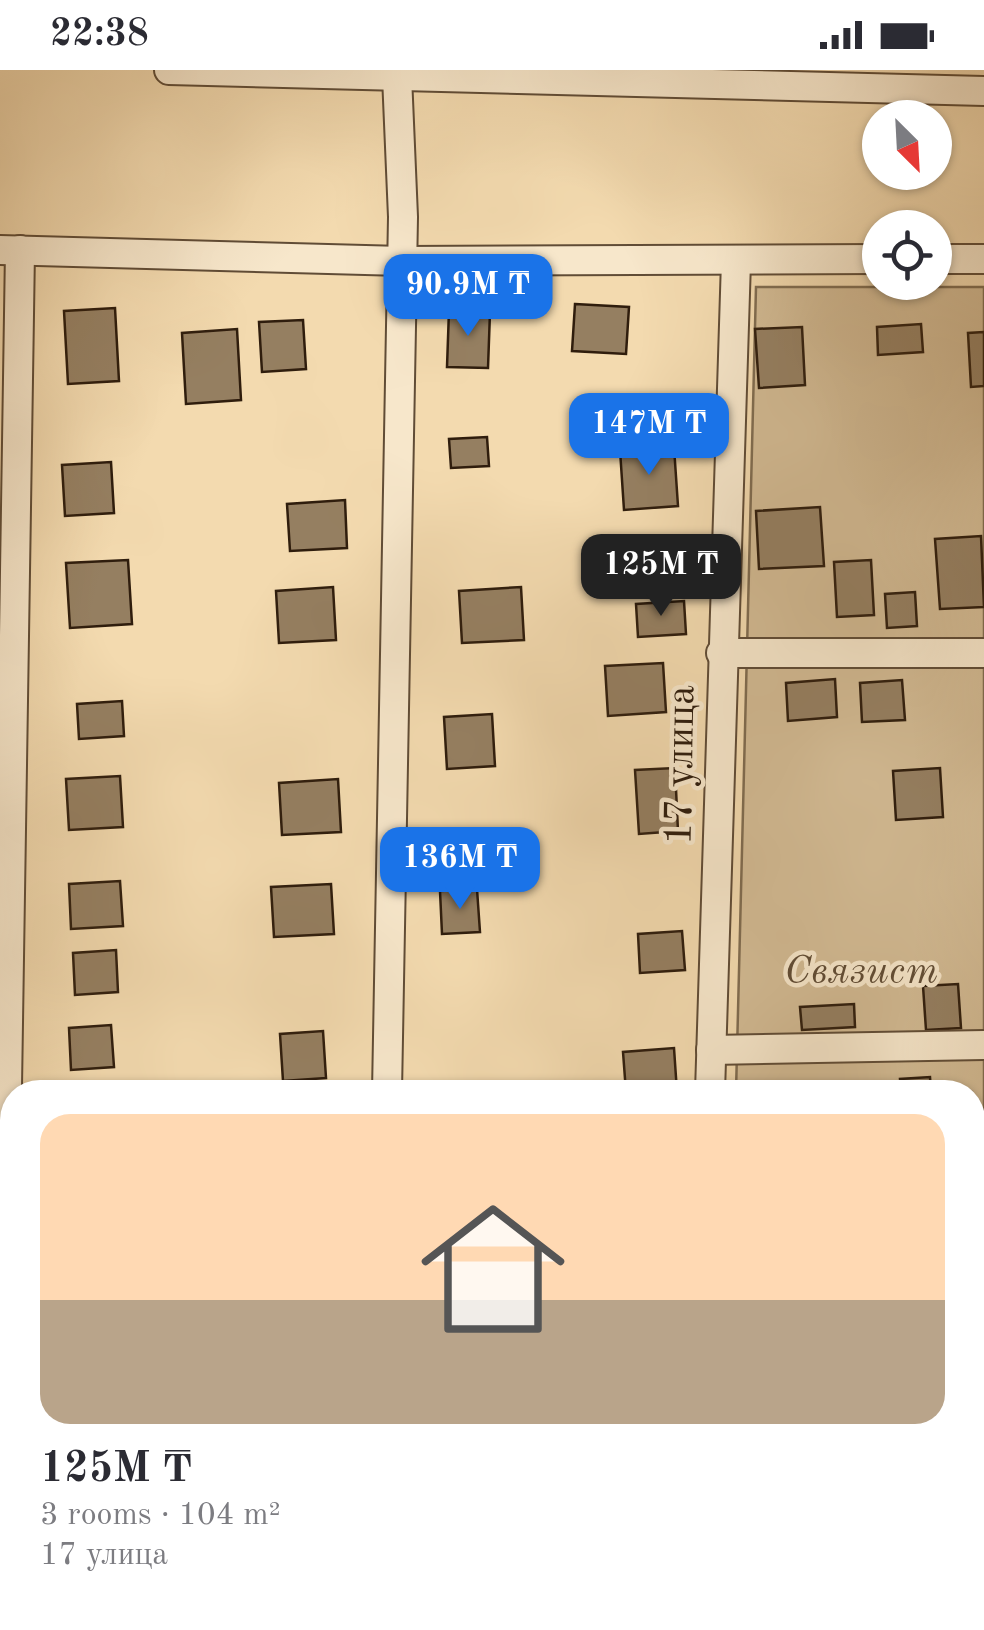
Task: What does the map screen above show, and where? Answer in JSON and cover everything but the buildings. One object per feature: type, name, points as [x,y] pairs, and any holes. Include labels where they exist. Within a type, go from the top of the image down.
[{"type":"street","points":[[169,70],[984,91]]},
{"type":"street","points":[[387,1080],[403,217],[398,76]]},
{"type":"street","points":[[4,1080],[10,250],[402,261],[862,260]]},
{"type":"street","points":[[952,259],[984,258]]},
{"type":"street","name":"17 улица","points":[[710,1080],[736,260]]},
{"type":"street","points":[[722,652],[984,653]]},
{"type":"street","points":[[711,1050],[984,1045]]},
{"type":"green space","name":"Связист","points":[[756,287],[862,287],[862,300],[952,300],[952,287],[984,287],[984,1080],[736,1080]]}]
